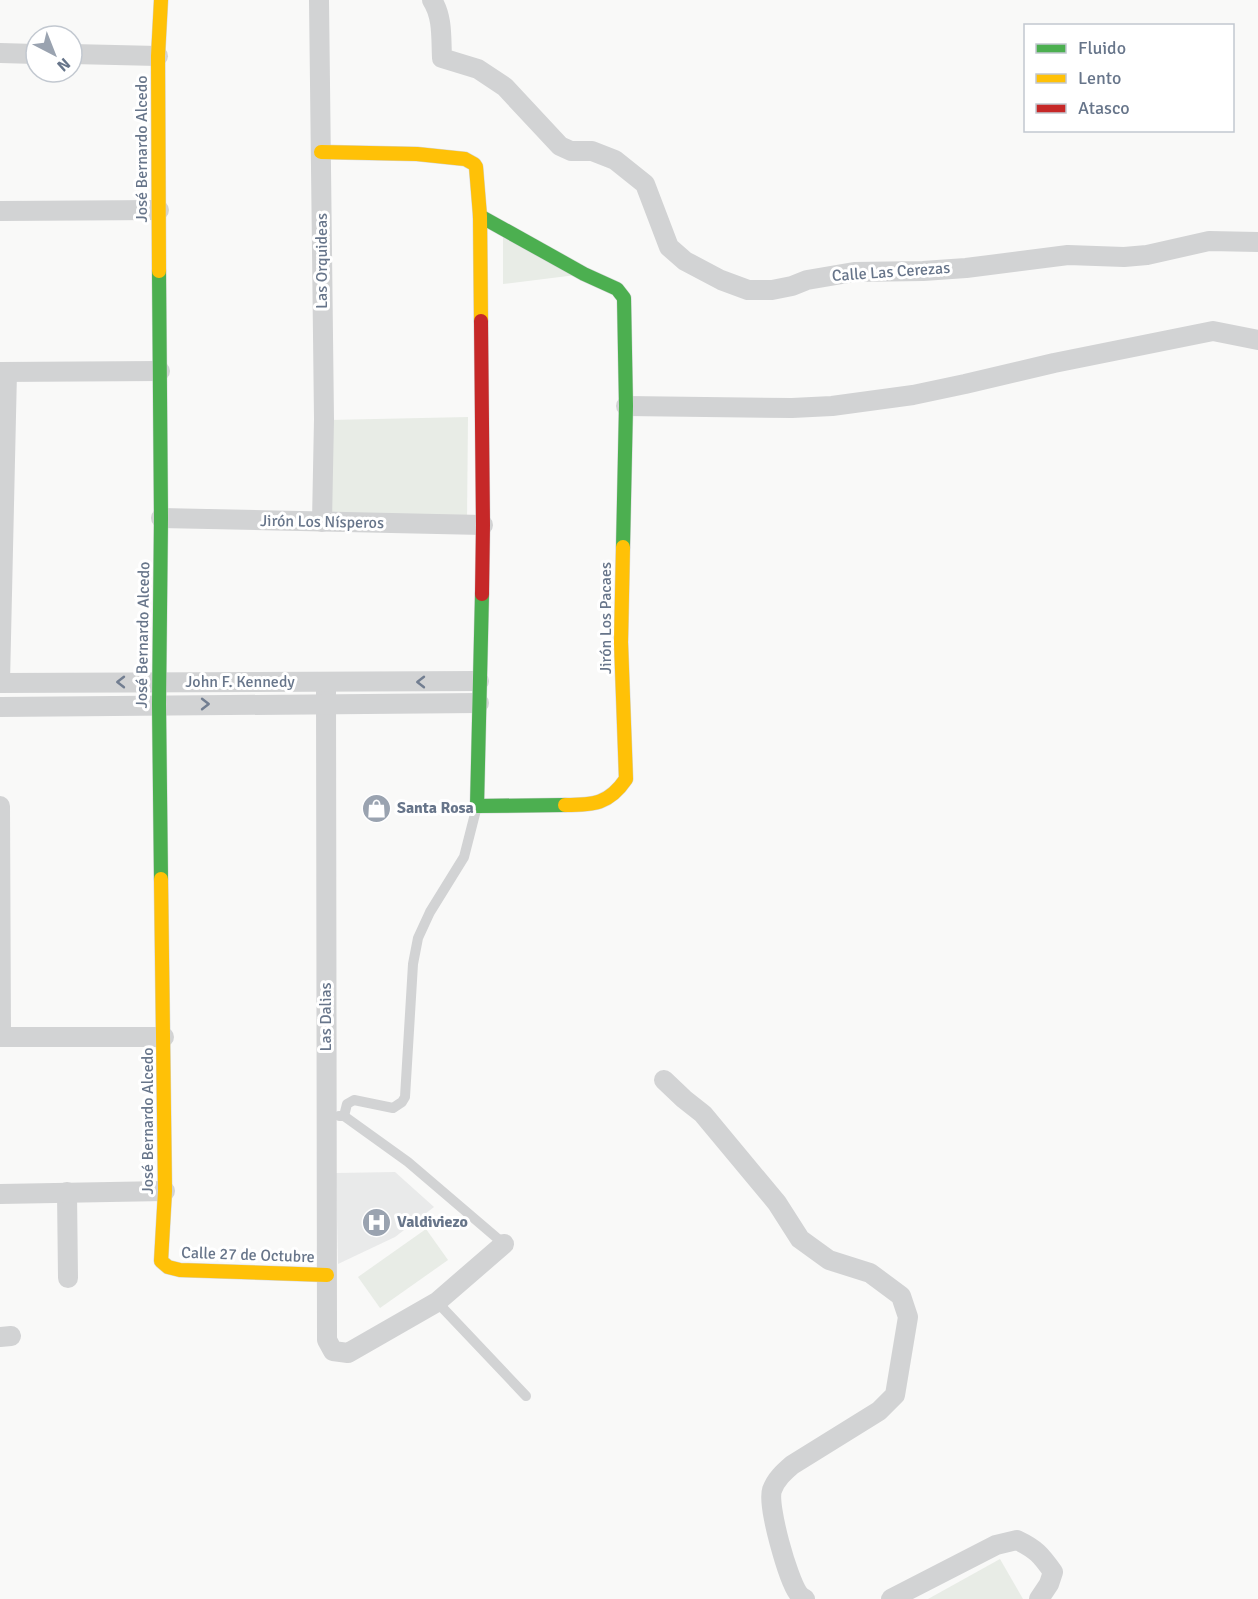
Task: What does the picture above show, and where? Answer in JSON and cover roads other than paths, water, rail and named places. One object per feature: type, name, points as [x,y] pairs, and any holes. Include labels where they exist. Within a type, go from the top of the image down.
[{"type":"street","name":"José Bernardo Alcedo","points":[[161,0],[158,56],[159,704],[165,1191],[161,1261],[168,1267]]},
{"type":"street","name":"Las Orquideas","points":[[319,0],[324,419],[322,522]]},
{"type":"street","name":"Calle Las Cerezas","points":[[432,0],[438,9],[441,26],[442,58],[478,69],[505,87],[560,146],[571,151],[592,151],[615,160],[645,184],[669,247],[684,261],[721,280],[748,290],[772,290],[807,280],[854,272],[966,268],[1068,255],[1124,257],[1147,255],[1209,241],[1258,242]]},
{"type":"street","points":[[0,53],[24,54]]},
{"type":"street","points":[[84,54],[158,56]]},
{"type":"street","points":[[321,152],[417,154],[465,159],[476,167],[480,216],[483,525],[477,806]]},
{"type":"street","points":[[0,211],[159,210]]},
{"type":"street","name":"Jirón Los Pacaes","points":[[477,806],[588,805],[606,801],[616,793],[626,779],[621,642],[626,406],[624,297],[617,289],[584,274],[480,216]]},
{"type":"street","points":[[626,406],[792,408],[832,406],[913,395],[1212,331],[1258,340]]},
{"type":"street","points":[[0,683],[4,372],[160,371]]},
{"type":"street","name":"Jirón Los Nísperos","points":[[160,518],[483,525]]},
{"type":"street","name":"John F. Kennedy","points":[[0,683],[479,681]]},
{"type":"street","name":"Las Dalias","points":[[326,682],[335,1116],[327,1275],[327,1340],[333,1351],[348,1353],[437,1302]]},
{"type":"street","name":"John F. Kennedy","points":[[0,707],[479,703]]},
{"type":"street","points":[[0,806],[1,1037],[164,1037]]},
{"type":"street","points":[[664,1080],[703,1114],[777,1203],[800,1239],[829,1260],[870,1273],[901,1296],[908,1317],[895,1395],[879,1411],[792,1465],[781,1475],[772,1491],[772,1509],[796,1598]]},
{"type":"street","points":[[0,1194],[165,1191]]},
{"type":"street","points":[[67,1192],[68,1278]]},
{"type":"street","points":[[437,1302],[504,1244]]},
{"type":"street","name":"Calle 27 de Octubre","points":[[168,1267],[180,1270],[327,1275]]},
{"type":"street","points":[[891,1599],[996,1545],[1017,1540],[1032,1548],[1053,1572],[1049,1584],[1039,1599]]},
{"type":"lane","points":[[477,806],[464,857],[430,912],[418,938],[413,964],[405,1097],[393,1108],[354,1100],[335,1116],[408,1162],[504,1244]]},
{"type":"lane","points":[[437,1302],[526,1396]]},
{"type":"place","name":"Santa Rosa","points":[[376,808]]},
{"type":"place","name":"Valdiviezo","points":[[376,1222]]}]
